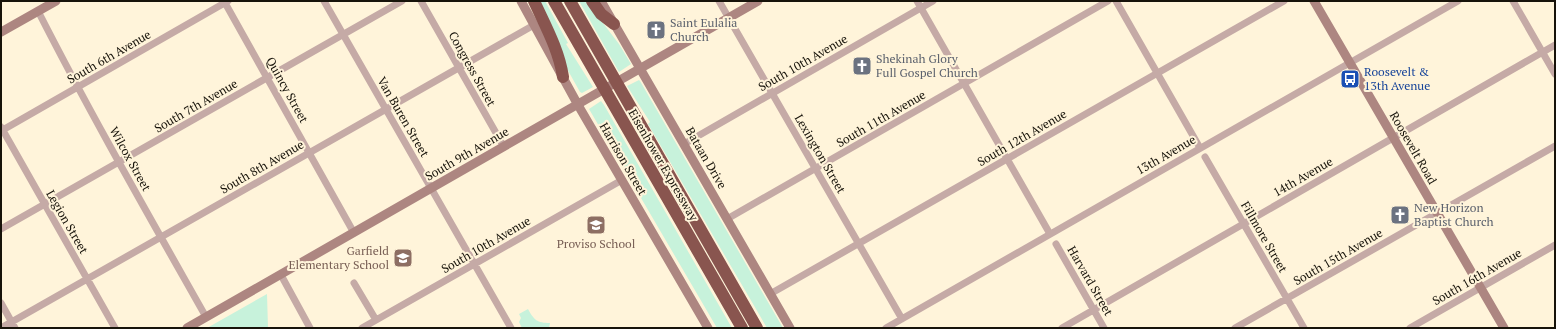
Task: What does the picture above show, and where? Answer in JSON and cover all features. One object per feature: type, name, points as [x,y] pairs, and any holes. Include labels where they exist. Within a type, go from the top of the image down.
[{"type":"highway","points":[[534,1],[554,45],[561,64],[563,77]]},
{"type":"highway","name":"Eisenhower Expressway","points":[[554,1],[742,328]]},
{"type":"highway","name":"Eisenhower Expressway","points":[[570,1],[757,328]]},
{"type":"highway","points":[[592,1],[600,14],[614,24]]},
{"type":"street","points":[[1,32],[56,1]]},
{"type":"street","name":"Van Buren Street","points":[[324,1],[511,328]]},
{"type":"street","name":"South 7th Avenue","points":[[1,230],[402,1]]},
{"type":"street","name":"Congress Street","points":[[422,1],[504,147]]},
{"type":"street","name":"Harrison Street","points":[[521,1],[578,105],[708,328]]},
{"type":"street","name":"Bataan Drive","points":[[601,1],[614,24],[636,71],[684,144],[790,328]]},
{"type":"street","name":"Lexington Street","points":[[719,1],[902,319]]},
{"type":"street","name":"South 9th Avenue","points":[[187,328],[758,1]]},
{"type":"street","points":[[916,1],[1050,234]]},
{"type":"street","name":"South 10th Avenue","points":[[684,144],[933,1]]},
{"type":"street","name":"South 11th Avenue","points":[[727,219],[1108,1]]},
{"type":"street","points":[[1116,1],[1200,148]]},
{"type":"street","name":"South 12th Avenue","points":[[770,294],[1284,1]]},
{"type":"street","name":"Roosevelt Road","points":[[1314,1],[1504,328]]},
{"type":"street","name":"13th Avenue","points":[[886,328],[1458,1]]},
{"type":"street","points":[[1513,1],[1555,74]]},
{"type":"street","name":"Quincy Street","points":[[226,2],[354,233]]},
{"type":"street","name":"South 6th Avenue","points":[[2,130],[226,2]]},
{"type":"street","name":"Wilcox Street","points":[[38,11],[77,88],[206,317]]},
{"type":"street","name":"South 8th Avenue","points":[[1,328],[13,325],[87,279],[534,25]]},
{"type":"street","name":"14th Avenue","points":[[1062,328],[1555,45]]},
{"type":"street","name":"Legion Street","points":[[2,130],[115,328]]},
{"type":"street","name":"South 15th Avenue","points":[[1235,328],[1555,146]]},
{"type":"street","name":"Fillmore Street","points":[[1205,157],[1304,328]]},
{"type":"street","name":"South 10th Avenue","points":[[362,328],[622,180]]},
{"type":"street","name":"Harvard Street","points":[[1056,244],[1104,328]]},
{"type":"street","name":"South 16th Avenue","points":[[1410,328],[1555,245]]},
{"type":"street","points":[[281,275],[310,328]]},
{"type":"street","points":[[354,283],[376,320]]},
{"type":"street","points":[[1,304],[13,325]]},
{"type":"green space","points":[[537,1],[545,1],[568,43],[566,44],[593,87],[582,93],[580,92],[566,67]]},
{"type":"green space","points":[[579,1],[586,1],[619,44],[631,64],[619,72]]},
{"type":"green space","points":[[639,80],[783,328],[767,328],[648,124],[650,122],[627,86]]},
{"type":"green space","points":[[601,101],[732,328],[717,328],[589,109]]},
{"type":"green space","points":[[267,294],[268,328],[207,328]]},
{"type":"green space","points":[[528,309],[536,320],[550,323],[549,328],[522,328],[519,322],[521,318],[519,314]]},
{"type":"place","name":"Saint Eulalia Church","points":[[656,30]]},
{"type":"place","name":"Shekinah Glory Full Gospel Church","points":[[862,66]]},
{"type":"place","name":"Roosevelt & 13th Avenue","points":[[1350,79]]},
{"type":"place","name":"New Horizon Baptist Church","points":[[1400,215]]},
{"type":"place","name":"Proviso School","points":[[596,225]]},
{"type":"place","name":"Garfield Elementary School","points":[[403,258]]}]
